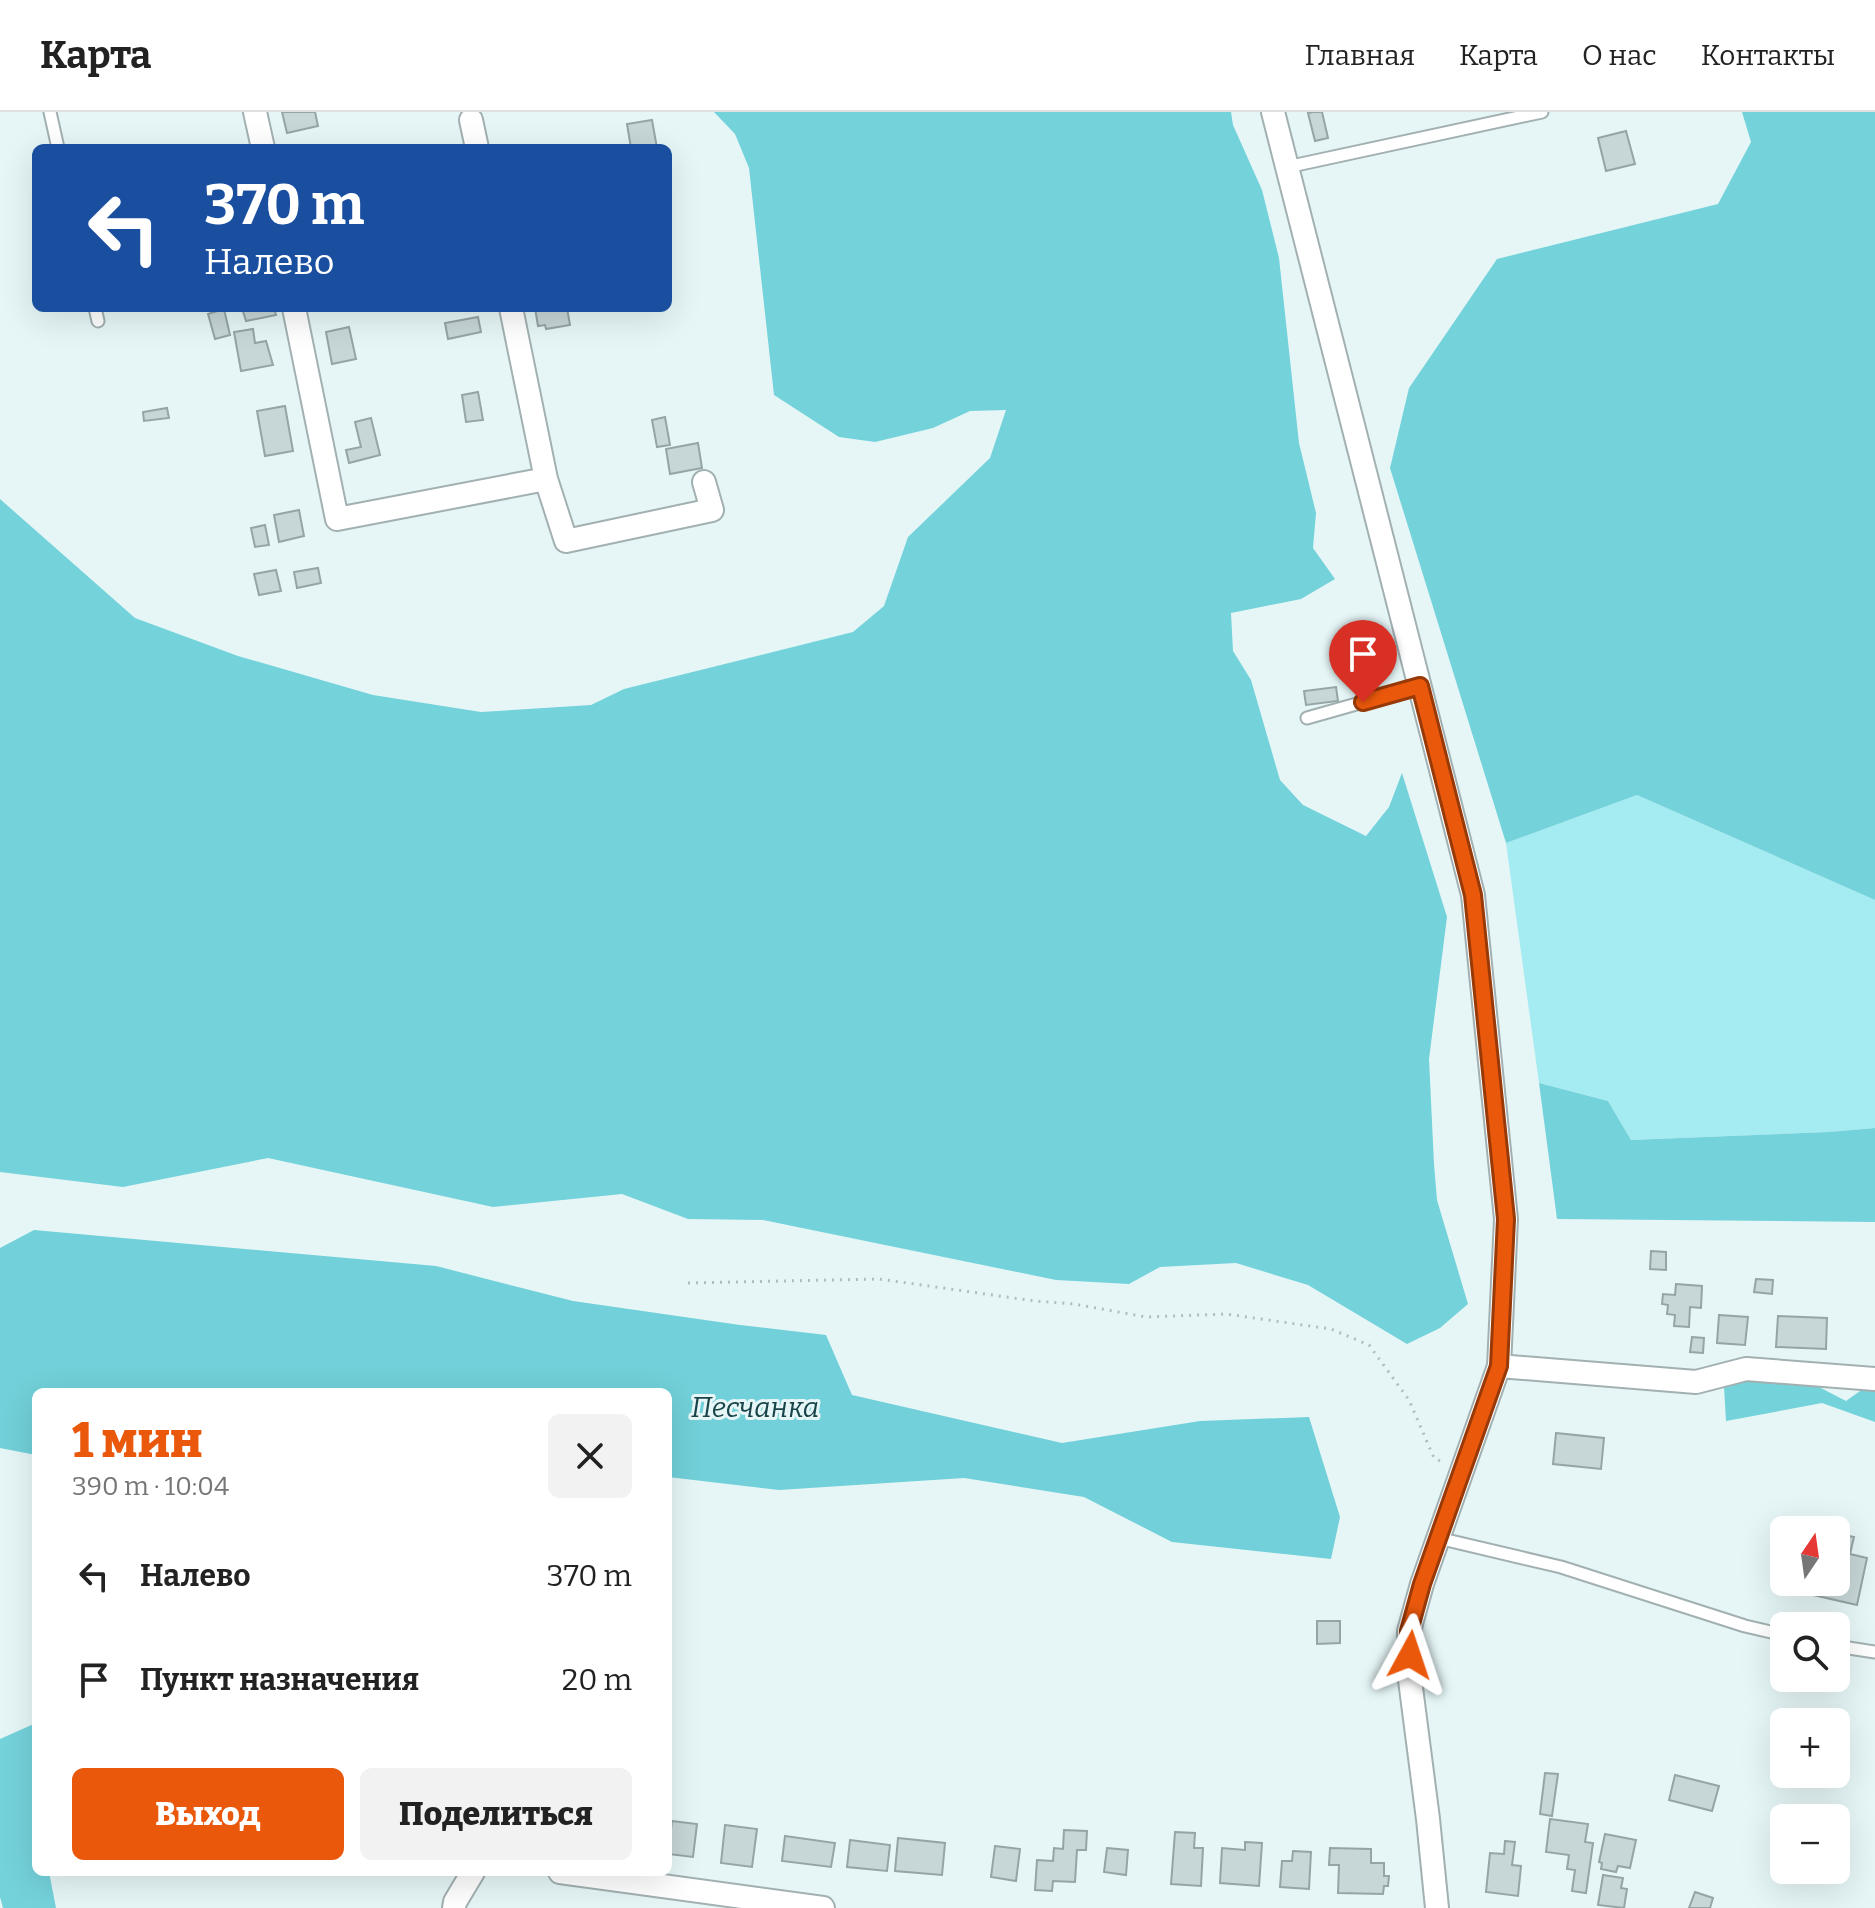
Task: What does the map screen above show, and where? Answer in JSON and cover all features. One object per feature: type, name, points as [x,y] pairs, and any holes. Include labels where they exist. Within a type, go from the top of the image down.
[{"type":"street","points":[[255,112],[262,144]]},
{"type":"street","points":[[1273,112],[1473,895],[1506,1219],[1499,1366],[1422,1584],[1409,1631],[1410,1680],[1437,1908]]},
{"type":"street","points":[[471,120],[476,144]]},
{"type":"street","points":[[295,312],[337,519],[546,479]]},
{"type":"street","points":[[512,312],[546,479],[566,541],[712,510],[704,482]]},
{"type":"street","points":[[1499,1366],[1696,1382],[1746,1369],[1875,1379]]},
{"type":"street","points":[[454,1908],[471,1876]]},
{"type":"street","points":[[589,1876],[823,1908]]},
{"type":"lane","points":[[50,112],[57,144]]},
{"type":"lane","points":[[1287,167],[1542,112]]},
{"type":"lane","points":[[96,312],[98,321]]},
{"type":"lane","points":[[1307,718],[1420,686]]},
{"type":"lane","points":[[1438,1538],[1561,1567],[1770,1632]]},
{"type":"lane","points":[[1850,1648],[1875,1652]]},
{"type":"path","points":[[688,1283],[879,1279],[1074,1304],[1146,1317],[1226,1314],[1331,1329],[1369,1345],[1409,1400],[1434,1458],[1461,1473]]},
{"type":"shaded area","points":[[714,112],[1231,112],[1233,125],[1262,190],[1279,258],[1299,443],[1316,513],[1313,548],[1335,579],[1301,599],[1231,613],[1233,651],[1251,680],[1280,780],[1303,805],[1366,836],[1389,807],[1402,773],[1447,917],[1429,1059],[1434,1164],[1437,1200],[1468,1304],[1440,1328],[1407,1344],[1308,1285],[1236,1263],[1160,1267],[1129,1284],[1056,1280],[763,1220],[688,1219],[622,1194],[493,1207],[268,1158],[123,1187],[0,1172],[0,499],[135,618],[238,656],[373,695],[481,712],[591,705],[624,689],[853,632],[884,606],[908,537],[990,458],[1006,410],[970,411],[933,428],[875,442],[839,437],[774,395],[749,168],[735,134]]},
{"type":"shaded area","points":[[1742,112],[1875,112],[1875,900],[1637,795],[1506,843],[1390,468],[1409,388],[1497,259],[1718,204],[1751,142]]},
{"type":"shaded area","points":[[1637,795],[1875,900],[1875,1128],[1631,1140],[1608,1101],[1539,1083],[1506,843]]},
{"type":"shaded area","points":[[1539,1083],[1608,1101],[1631,1140],[1875,1128],[1875,1222],[1557,1219]]},
{"type":"shaded area","points":[[1756,1376],[1819,1387],[1846,1401],[1867,1386],[1875,1387],[1875,1422],[1822,1403],[1726,1421],[1724,1387]]},
{"type":"shaded area","points":[[32,1725],[32,1876],[50,1876],[56,1908],[3,1908],[0,1897],[0,1739]]},
{"type":"water","name":"Песчанка","points":[[34,1230],[436,1266],[573,1301],[826,1335],[852,1395],[1062,1443],[1200,1421],[1309,1417],[1340,1517],[1331,1559],[1172,1542],[1084,1497],[964,1478],[779,1490],[672,1477],[672,1388],[32,1388],[32,1454],[0,1448],[0,1248]]},
{"type":"building","points":[[282,112],[315,112],[318,126],[287,133]]},
{"type":"building","points":[[1322,112],[1328,138],[1315,141],[1308,113]]},
{"type":"building","points":[[652,120],[656,144],[630,144],[627,124]]},
{"type":"building","points":[[1626,131],[1635,164],[1606,171],[1598,138]]},
{"type":"building","points":[[225,312],[230,335],[215,339],[208,314]]},
{"type":"building","points":[[243,312],[275,312],[276,315],[246,321]]},
{"type":"building","points":[[536,312],[568,312],[570,325],[546,329],[545,325],[538,326]]},
{"type":"building","points":[[478,317],[481,332],[448,339],[445,323]]},
{"type":"building","points":[[349,327],[356,359],[332,364],[326,332]]},
{"type":"building","points":[[253,329],[255,343],[266,341],[273,365],[241,371],[234,332]]},
{"type":"building","points":[[478,392],[483,420],[466,422],[462,395]]},
{"type":"building","points":[[285,406],[293,451],[265,456],[257,411]]},
{"type":"building","points":[[167,408],[169,418],[144,421],[143,412]]},
{"type":"building","points":[[665,417],[670,445],[657,447],[652,420]]},
{"type":"building","points":[[371,418],[380,455],[349,463],[346,450],[361,447],[355,422]]},
{"type":"building","points":[[698,443],[702,468],[670,474],[666,449]]},
{"type":"building","points":[[299,510],[304,536],[279,542],[274,515]]},
{"type":"building","points":[[265,525],[269,545],[255,547],[251,528]]},
{"type":"building","points":[[318,568],[321,583],[297,588],[294,572]]},
{"type":"building","points":[[276,570],[281,591],[259,595],[254,574]]},
{"type":"building","points":[[1336,687],[1338,701],[1306,705],[1304,691]]},
{"type":"building","points":[[1651,1251],[1666,1252],[1666,1270],[1650,1269]]},
{"type":"building","points":[[1756,1279],[1773,1280],[1772,1294],[1754,1292]]},
{"type":"building","points":[[1676,1284],[1702,1286],[1701,1308],[1690,1307],[1689,1327],[1674,1326],[1675,1315],[1667,1314],[1668,1305],[1662,1304],[1663,1294],[1675,1295]]},
{"type":"building","points":[[1719,1315],[1748,1317],[1745,1345],[1717,1343]]},
{"type":"building","points":[[1778,1316],[1827,1318],[1826,1349],[1776,1347]]},
{"type":"building","points":[[1692,1337],[1704,1338],[1703,1353],[1690,1352]]},
{"type":"building","points":[[1556,1433],[1604,1438],[1601,1469],[1553,1464]]},
{"type":"building","points":[[1850,1554],[1867,1558],[1857,1605],[1817,1596],[1850,1596]]},
{"type":"building","points":[[1317,1621],[1340,1621],[1340,1643],[1317,1644]]},
{"type":"building","points":[[1545,1773],[1558,1774],[1552,1816],[1540,1814]]},
{"type":"building","points":[[1675,1775],[1719,1786],[1712,1811],[1669,1800]]},
{"type":"building","points":[[1550,1819],[1588,1824],[1585,1842],[1593,1843],[1586,1893],[1572,1891],[1575,1870],[1567,1869],[1569,1855],[1546,1852]]},
{"type":"building","points":[[672,1821],[697,1824],[693,1857],[672,1854]]},
{"type":"building","points":[[725,1825],[757,1829],[752,1867],[721,1863]]},
{"type":"building","points":[[1064,1830],[1087,1831],[1086,1850],[1077,1850],[1075,1882],[1053,1881],[1052,1891],[1035,1890],[1037,1860],[1053,1861],[1054,1848],[1063,1849]]},
{"type":"building","points":[[1175,1832],[1195,1833],[1194,1848],[1203,1848],[1201,1886],[1171,1884]]},
{"type":"building","points":[[1605,1834],[1636,1840],[1630,1868],[1618,1866],[1616,1872],[1601,1869],[1602,1863],[1599,1862]]},
{"type":"building","points":[[785,1836],[835,1843],[831,1867],[782,1861]]},
{"type":"building","points":[[898,1838],[945,1843],[942,1875],[895,1871]]},
{"type":"building","points":[[850,1840],[890,1845],[887,1871],[847,1867]]},
{"type":"building","points":[[1505,1841],[1515,1842],[1512,1865],[1521,1866],[1518,1896],[1486,1892],[1490,1853],[1504,1854]]},
{"type":"building","points":[[1245,1842],[1262,1843],[1259,1886],[1220,1883],[1222,1848],[1245,1850]]},
{"type":"building","points":[[995,1846],[1020,1849],[1016,1881],[991,1877]]},
{"type":"building","points":[[1107,1848],[1128,1850],[1126,1875],[1104,1872]]},
{"type":"building","points":[[1330,1848],[1371,1849],[1371,1863],[1384,1863],[1384,1876],[1389,1876],[1383,1894],[1338,1893],[1339,1865],[1329,1865]]},
{"type":"building","points":[[1293,1851],[1311,1852],[1309,1889],[1280,1887],[1282,1861],[1292,1861]]},
{"type":"building","points":[[1603,1875],[1623,1878],[1621,1888],[1627,1889],[1624,1908],[1598,1905]]},
{"type":"building","points":[[1695,1892],[1713,1898],[1710,1908],[1689,1908]]},
{"type":"route","points":[[1363,702],[1420,686],[1473,895],[1506,1219],[1499,1366],[1422,1584],[1409,1631],[1410,1655]]}]
